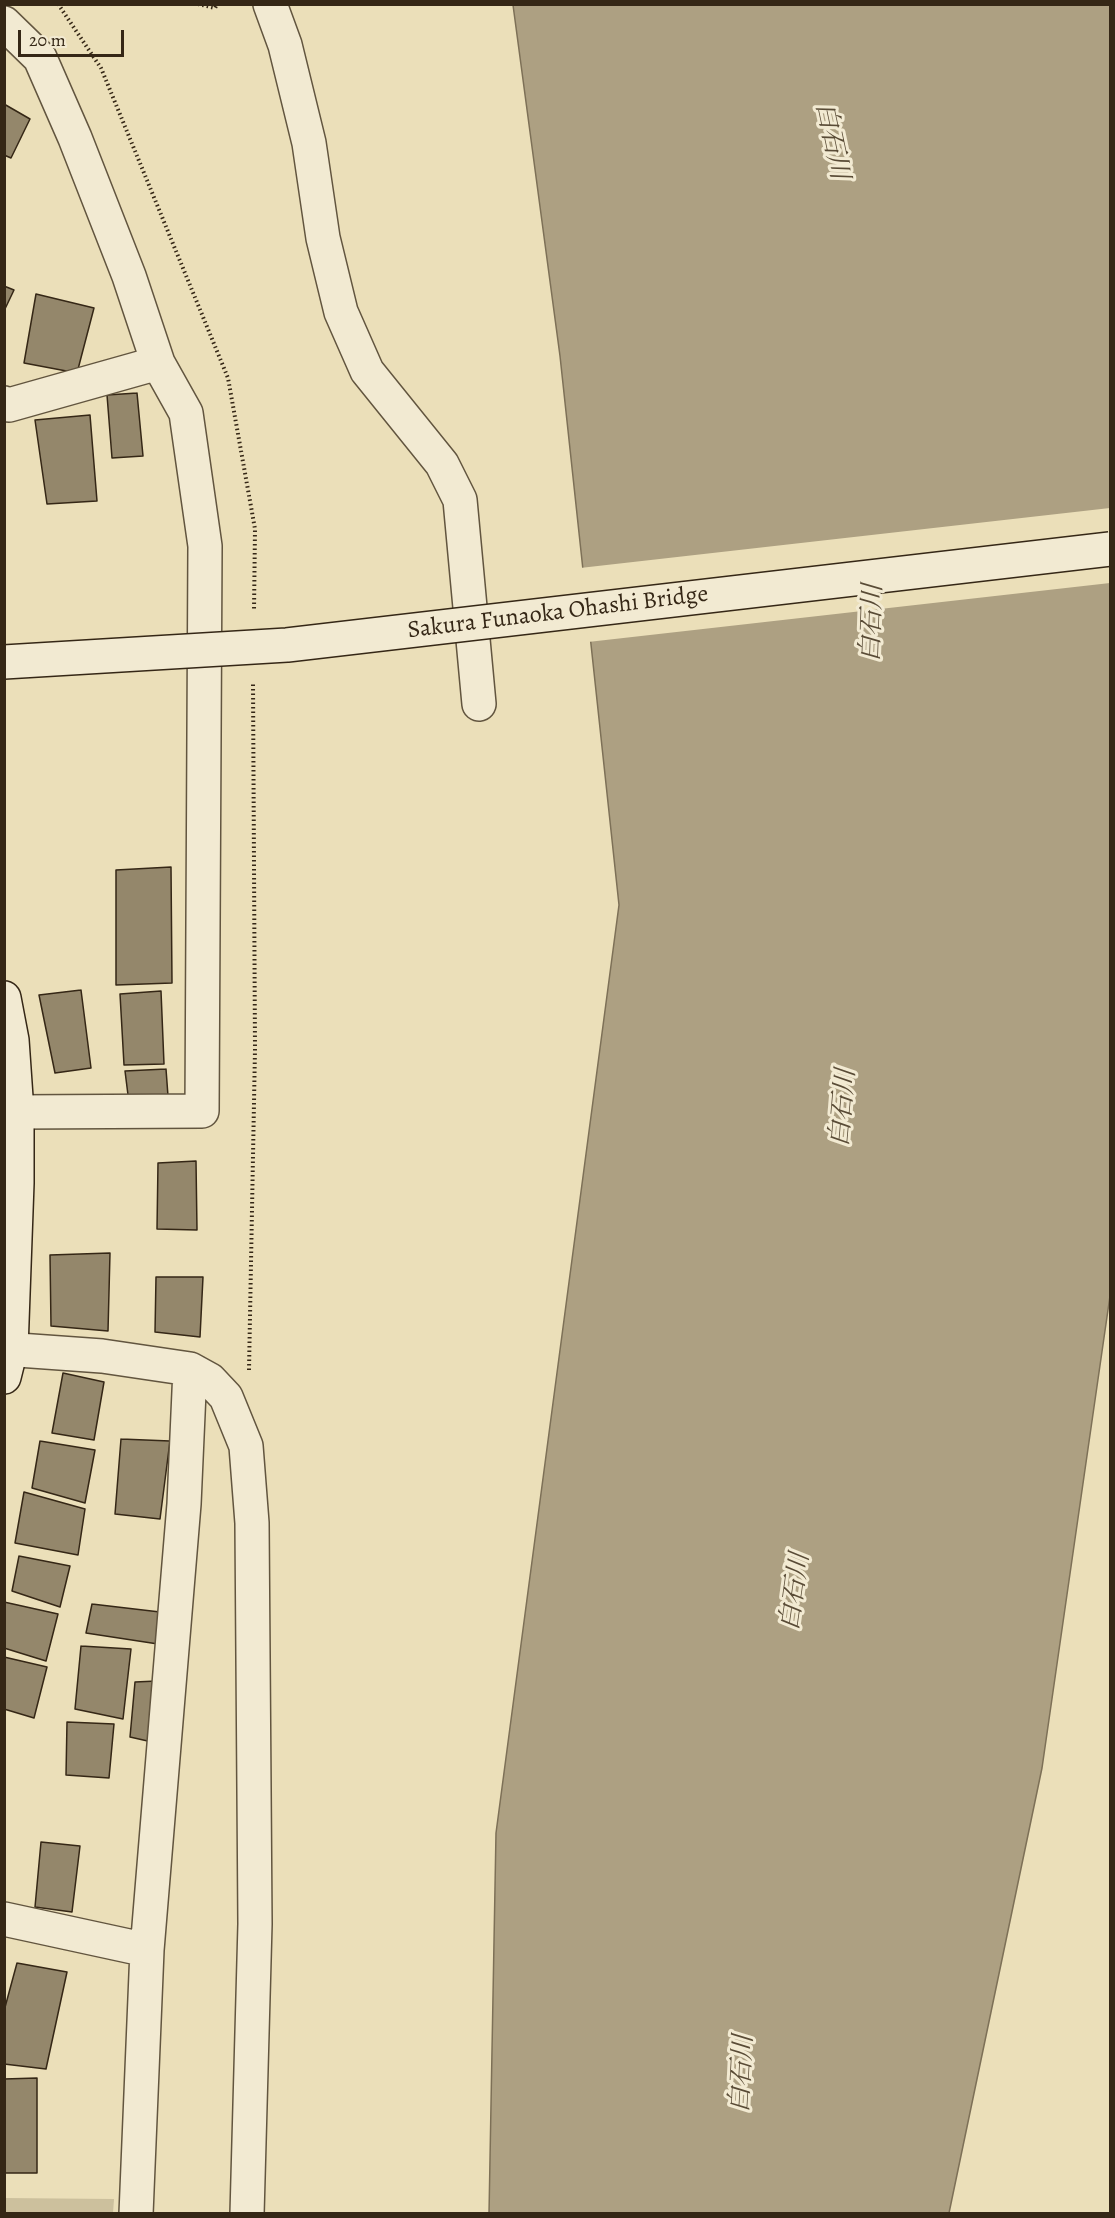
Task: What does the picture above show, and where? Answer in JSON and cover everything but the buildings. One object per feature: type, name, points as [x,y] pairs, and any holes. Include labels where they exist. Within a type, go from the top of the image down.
[{"type":"street","points":[[270,4],[285,45],[309,143],[323,238],[342,312],[367,370],[442,464],[460,500],[479,704]]},
{"type":"street","points":[[4,23],[40,58],[75,138],[129,276],[158,363],[186,413],[205,546],[202,1111],[17,1112]]},
{"type":"street","points":[[4,403],[9,405],[158,363]]},
{"type":"street","name":"Sakura Funaoka Ohashi Bridge","points":[[4,662],[287,645],[1110,549]]},
{"type":"street","points":[[4,998],[12,1040],[17,1112],[7,1358],[102,1356],[190,1369],[210,1380],[226,1396],[246,1446],[252,1523],[255,1924],[247,2214]]},
{"type":"street","points":[[136,2214],[147,1950],[184,1504],[190,1369]]},
{"type":"street","points":[[4,1919],[147,1950]]},
{"type":"path","points":[[198,4],[215,8],[217,4]]},
{"type":"shaded area","points":[[5,2198],[114,2199],[113,2213],[5,2214]]},
{"type":"water","name":"白石川","points":[[513,5],[1110,5],[1110,1296],[1042,1768],[949,2213],[489,2214],[496,1833],[619,905],[560,356]]},
{"type":"pier","points":[[1110,508],[1110,583],[588,642],[580,568]]}]
